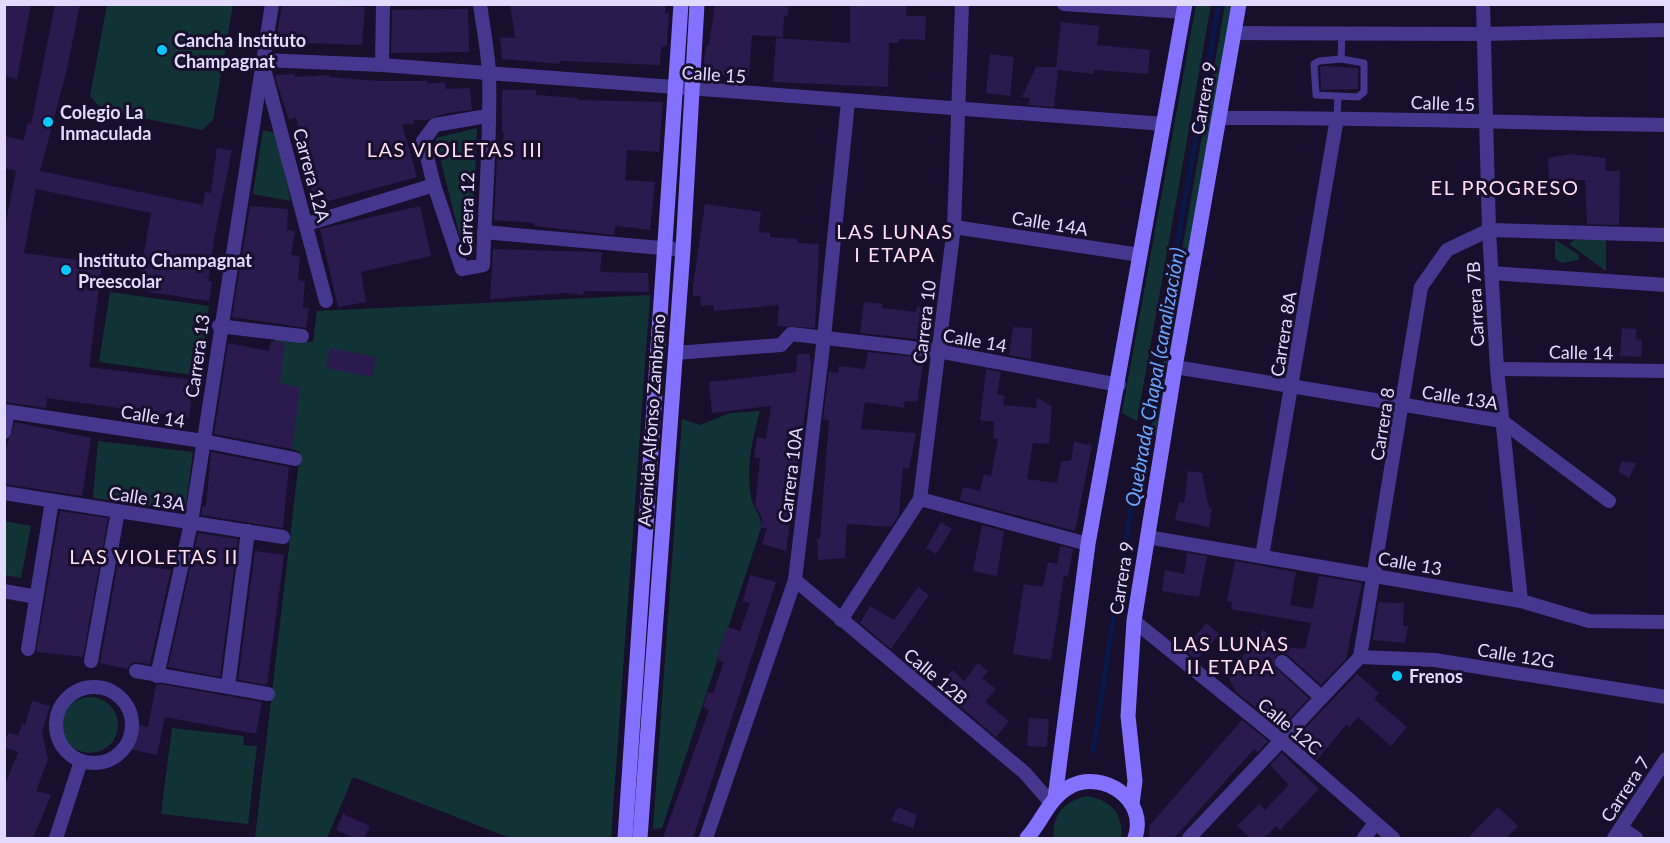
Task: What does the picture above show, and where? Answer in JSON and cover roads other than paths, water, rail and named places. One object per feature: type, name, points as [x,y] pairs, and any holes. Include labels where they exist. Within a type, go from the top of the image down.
[{"type":"main road","name":"Avenida Alfonso Zambrano","points":[[625,838],[681,4]]},
{"type":"main road","name":"Avenida Alfonso Zambrano","points":[[640,838],[683,250],[697,4]]},
{"type":"main road","name":"Carrera 9","points":[[1135,838],[1137,818],[1132,804],[1135,781],[1128,716],[1134,621],[1175,367],[1239,4]]},
{"type":"main road","name":"Carrera 9","points":[[1053,801],[1088,544],[1119,385],[1184,8]]},
{"type":"main road","points":[[1027,838],[1037,832],[1053,801],[1070,787],[1087,781],[1105,782],[1120,790],[1132,804]]},
{"type":"street","name":"Carrera 13","points":[[157,676],[190,523],[219,326],[272,4]]},
{"type":"street","points":[[382,65],[383,4]]},
{"type":"street","name":"Carrera 12","points":[[480,4],[489,73],[483,265],[462,269],[434,185],[423,141],[435,125],[487,116]]},
{"type":"street","name":"Carrera 10","points":[[840,620],[920,499],[954,227],[962,4]]},
{"type":"street","points":[[1064,4],[1184,8]]},
{"type":"street","name":"Carrera 7B","points":[[1482,4],[1489,230],[1497,369],[1521,601]]},
{"type":"street","points":[[1234,33],[1483,34],[1665,30]]},
{"type":"street","name":"Calle 15","points":[[262,60],[382,65],[848,102],[1164,124]]},
{"type":"street","name":"Carrera 12A","points":[[262,60],[326,301]]},
{"type":"street","name":"Carrera 10A","points":[[706,838],[795,579],[825,337],[848,102]]},
{"type":"street","name":"Calle 15","points":[[1219,118],[1337,117],[1486,123],[1665,125]]},
{"type":"street","name":"Carrera 8A","points":[[1262,556],[1293,387],[1337,117]]},
{"type":"street","points":[[307,224],[434,185]]},
{"type":"street","name":"Calle 14A","points":[[954,227],[1140,255]]},
{"type":"street","points":[[1489,230],[1665,235]]},
{"type":"street","name":"Carrera 8","points":[[1360,657],[1421,288],[1447,250],[1489,230]]},
{"type":"street","points":[[484,232],[683,250]]},
{"type":"street","points":[[1491,273],[1665,285]]},
{"type":"street","points":[[219,326],[302,336]]},
{"type":"street","name":"Calle 14","points":[[675,353],[781,345],[790,334],[938,351],[1119,385]]},
{"type":"street","name":"Calle 13A","points":[[1175,367],[1502,421],[1609,501]]},
{"type":"street","name":"Calle 14","points":[[1497,369],[1665,371]]},
{"type":"street","points":[[4,432],[6,412]]},
{"type":"street","name":"Calle 14","points":[[6,412],[203,441],[295,459]]},
{"type":"street","name":"Calle 13A","points":[[4,493],[283,537]]},
{"type":"street","points":[[920,499],[1088,544]]},
{"type":"street","points":[[28,649],[52,501]]},
{"type":"street","points":[[92,661],[118,511]]},
{"type":"street","points":[[228,686],[248,531]]},
{"type":"street","name":"Calle 13","points":[[1147,537],[1521,601],[1589,621],[1665,622]]},
{"type":"street","name":"Calle 12B","points":[[795,579],[840,620],[1025,773],[1053,801]]},
{"type":"street","points":[[4,591],[36,597]]},
{"type":"street","name":"Calle 12C","points":[[1134,621],[1281,740],[1393,838]]},
{"type":"street","points":[[1189,838],[1360,657]]},
{"type":"street","name":"Calle 12G","points":[[1360,657],[1435,660],[1665,697]]},
{"type":"street","points":[[1282,662],[1321,697]]},
{"type":"street","points":[[136,671],[268,694]]},
{"type":"street","points":[[94,686],[108,688],[128,705],[132,718],[132,732],[128,744],[108,761],[94,764],[81,761],[70,755],[61,744],[57,732],[59,712],[70,695],[81,688],[94,686]]},
{"type":"street","name":"Carrera 7","points":[[1618,834],[1665,759]]},
{"type":"street","points":[[56,838],[81,761]]},
{"type":"street","points":[[1364,838],[1375,822]]},
{"type":"street","points":[[1618,834],[1636,838]]},
{"type":"lane","points":[[1341,59],[1342,33]]},
{"type":"lane","points":[[1341,59],[1364,63],[1364,92],[1358,97],[1316,94],[1314,64],[1319,61],[1341,59]]},
{"type":"lane","points":[[1337,117],[1338,96]]},
{"type":"waterway","name":"Quebrada Chapal (canalización)","points":[[1093,751],[1123,556],[1219,4]]},
{"type":"place","name":"Cancha Instituto Champagnat","points":[[162,50]]},
{"type":"place","name":"Colegio La Inmaculada","points":[[48,122]]},
{"type":"place","name":"Instituto Champagnat Preescolar","points":[[66,270]]},
{"type":"place","name":"Frenos","points":[[1397,676]]},
{"type":"district","name":"LAS VIOLETAS III","points":[[455,149]]},
{"type":"district","name":"EL PROGRESO","points":[[1505,187]]},
{"type":"district","name":"LAS LUNAS I ETAPA","points":[[895,242]]},
{"type":"district","name":"LAS VIOLETAS II","points":[[154,556]]},
{"type":"district","name":"LAS LUNAS II ETAPA","points":[[1231,654]]}]
